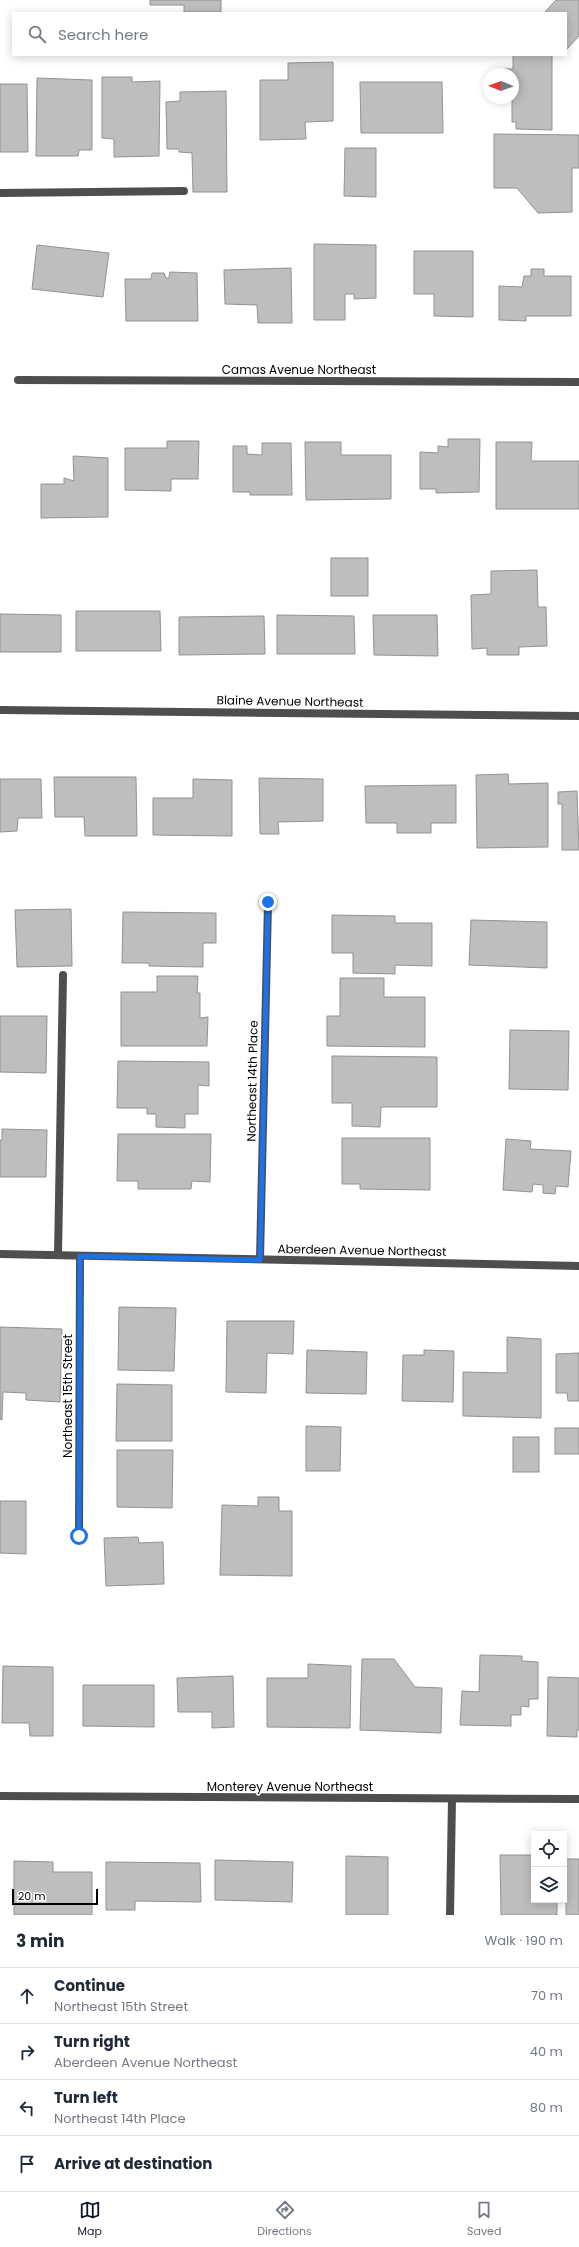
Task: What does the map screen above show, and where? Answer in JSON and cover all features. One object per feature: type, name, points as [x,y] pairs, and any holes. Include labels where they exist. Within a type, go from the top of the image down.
[{"type":"street","points":[[0,193],[184,191]]},
{"type":"street","name":"Camas Avenue Northeast","points":[[18,380],[579,382]]},
{"type":"street","name":"Blaine Avenue Northeast","points":[[0,710],[579,716]]},
{"type":"street","name":"Northeast 14th Place","points":[[260,1260],[268,902]]},
{"type":"street","points":[[58,1255],[63,975]]},
{"type":"street","name":"Aberdeen Avenue Northeast","points":[[0,1254],[579,1266]]},
{"type":"street","name":"Northeast 15th Street","points":[[79,1536],[80,1256]]},
{"type":"street","name":"Monterey Avenue Northeast","points":[[0,1796],[579,1800]]},
{"type":"street","points":[[450,1915],[452,1799]]},
{"type":"building","points":[[150,0],[221,0],[221,12],[184,12],[184,5],[150,5]]},
{"type":"building","points":[[556,0],[579,0],[579,36],[567,49],[567,12],[545,12]]},
{"type":"building","points":[[513,56],[552,56],[552,130],[516,129],[516,122],[512,122],[512,104],[519,104],[519,68],[513,68]]},
{"type":"building","points":[[333,62],[333,121],[305,122],[306,139],[260,140],[260,80],[288,80],[288,63]]},
{"type":"building","points":[[102,77],[132,77],[132,82],[160,81],[159,156],[114,157],[114,139],[102,138]]},
{"type":"building","points":[[37,78],[92,80],[92,150],[79,150],[78,156],[36,156]]},
{"type":"building","points":[[360,82],[442,82],[443,133],[361,133]]},
{"type":"building","points":[[0,84],[27,84],[28,152],[0,152]]},
{"type":"building","points":[[226,91],[227,192],[193,192],[192,153],[179,152],[179,149],[167,149],[166,102],[180,101],[180,92]]},
{"type":"building","points":[[494,134],[579,135],[579,168],[572,168],[572,212],[538,213],[517,188],[494,188]]},
{"type":"building","points":[[345,148],[376,148],[376,197],[344,196]]},
{"type":"building","points":[[314,244],[376,245],[376,298],[354,299],[354,294],[345,294],[345,320],[314,320]]},
{"type":"building","points":[[37,245],[109,253],[103,297],[32,289]]},
{"type":"building","points":[[414,251],[473,251],[473,317],[434,316],[434,294],[414,294]]},
{"type":"building","points":[[291,268],[292,323],[258,323],[257,305],[225,304],[224,270]]},
{"type":"building","points":[[531,269],[544,269],[544,276],[571,276],[571,316],[526,316],[526,321],[499,320],[499,286],[522,287],[524,276],[531,276]]},
{"type":"building","points":[[170,272],[197,273],[198,321],[126,321],[125,279],[151,279],[152,273],[164,273],[166,278],[169,278]]},
{"type":"building","points":[[448,439],[480,439],[479,492],[436,493],[436,489],[420,489],[420,452],[438,453],[438,446],[448,447]]},
{"type":"building","points":[[167,441],[199,441],[198,479],[171,479],[171,491],[125,490],[125,448],[167,448]]},
{"type":"building","points":[[305,442],[341,442],[341,455],[391,455],[391,499],[306,500]]},
{"type":"building","points":[[496,442],[532,442],[531,461],[579,461],[579,509],[496,509]]},
{"type":"building","points":[[262,443],[291,443],[292,495],[250,495],[250,492],[233,492],[233,446],[247,446],[247,454],[262,455]]},
{"type":"building","points":[[73,456],[108,458],[108,517],[41,518],[41,484],[64,484],[64,478],[74,481]]},
{"type":"building","points":[[331,558],[368,558],[368,596],[331,596]]},
{"type":"building","points":[[537,570],[538,607],[546,607],[547,646],[519,647],[519,655],[487,655],[487,648],[472,649],[471,595],[491,594],[491,571]]},
{"type":"building","points":[[76,611],[160,611],[161,651],[76,651]]},
{"type":"building","points":[[0,614],[61,615],[61,652],[0,652]]},
{"type":"building","points":[[277,615],[354,616],[355,654],[277,654]]},
{"type":"building","points":[[373,615],[437,615],[438,656],[374,655]]},
{"type":"building","points":[[264,616],[265,654],[179,655],[179,617]]},
{"type":"building","points":[[508,774],[509,784],[548,783],[548,847],[477,848],[476,775]]},
{"type":"building","points":[[54,777],[136,777],[137,836],[85,836],[84,817],[55,817]]},
{"type":"building","points":[[259,778],[323,779],[323,821],[278,822],[279,834],[260,834]]},
{"type":"building","points":[[0,779],[41,779],[42,818],[18,818],[17,831],[0,832]]},
{"type":"building","points":[[193,779],[232,780],[232,836],[153,835],[153,798],[193,798]]},
{"type":"building","points":[[456,785],[456,823],[431,823],[431,833],[397,833],[397,823],[366,823],[365,786]]},
{"type":"building","points":[[577,791],[579,850],[562,850],[562,804],[558,804],[558,792]]},
{"type":"building","points":[[71,909],[72,966],[17,967],[15,910]]},
{"type":"building","points":[[123,912],[216,913],[216,943],[203,943],[203,967],[149,966],[149,963],[122,963]]},
{"type":"building","points":[[332,915],[395,916],[395,923],[432,923],[432,966],[395,965],[395,974],[353,973],[353,953],[332,953]]},
{"type":"building","points":[[471,920],[547,922],[547,968],[469,965]]},
{"type":"building","points":[[157,976],[198,976],[197,993],[200,993],[200,1018],[208,1017],[207,1046],[121,1046],[121,992],[157,992]]},
{"type":"building","points":[[340,978],[384,978],[384,997],[425,997],[425,1047],[327,1046],[327,1016],[340,1016]]},
{"type":"building","points":[[0,1016],[47,1016],[46,1073],[0,1072]]},
{"type":"building","points":[[510,1030],[569,1031],[568,1090],[509,1089]]},
{"type":"building","points":[[332,1056],[437,1057],[437,1107],[381,1107],[380,1127],[352,1126],[352,1103],[332,1103]]},
{"type":"building","points":[[118,1061],[209,1062],[209,1086],[198,1085],[198,1114],[185,1114],[185,1128],[156,1127],[156,1114],[147,1114],[147,1108],[117,1108]]},
{"type":"building","points":[[2,1129],[47,1130],[46,1177],[0,1177],[0,1140],[2,1140]]},
{"type":"building","points":[[118,1134],[211,1134],[210,1182],[192,1181],[191,1189],[138,1189],[138,1181],[117,1181]]},
{"type":"building","points":[[342,1138],[430,1138],[430,1190],[360,1189],[360,1184],[342,1184]]},
{"type":"building","points":[[506,1139],[531,1141],[530,1149],[571,1151],[568,1187],[556,1186],[555,1194],[543,1193],[543,1185],[533,1184],[532,1192],[503,1190]]},
{"type":"building","points":[[119,1307],[176,1308],[174,1371],[118,1370]]},
{"type":"building","points":[[227,1321],[294,1321],[293,1354],[267,1353],[266,1393],[226,1392]]},
{"type":"building","points":[[0,1327],[62,1329],[60,1402],[26,1400],[26,1393],[3,1392],[2,1420],[0,1419]]},
{"type":"building","points":[[507,1337],[541,1339],[541,1418],[463,1416],[463,1372],[507,1373]]},
{"type":"building","points":[[307,1350],[367,1352],[366,1394],[306,1393]]},
{"type":"building","points":[[424,1350],[454,1351],[453,1402],[402,1401],[403,1355],[424,1355]]},
{"type":"building","points":[[579,1353],[579,1401],[568,1401],[567,1393],[556,1393],[556,1354]]},
{"type":"building","points":[[117,1384],[172,1385],[172,1441],[116,1441]]},
{"type":"building","points":[[306,1426],[341,1427],[340,1471],[306,1471]]},
{"type":"building","points":[[555,1428],[579,1428],[579,1454],[555,1454]]},
{"type":"building","points":[[513,1437],[539,1437],[539,1472],[513,1472]]},
{"type":"building","points":[[117,1450],[173,1450],[172,1508],[117,1507]]},
{"type":"building","points":[[258,1497],[279,1497],[279,1511],[292,1511],[292,1576],[220,1575],[222,1505],[258,1506]]},
{"type":"building","points":[[0,1501],[26,1501],[26,1554],[0,1553]]},
{"type":"building","points":[[138,1537],[139,1543],[163,1542],[164,1584],[106,1586],[104,1538]]},
{"type":"building","points":[[480,1655],[522,1656],[522,1661],[538,1662],[538,1699],[529,1699],[529,1707],[521,1706],[521,1715],[511,1715],[511,1726],[460,1725],[462,1691],[479,1692]]},
{"type":"building","points":[[362,1659],[394,1659],[415,1687],[442,1688],[441,1733],[360,1730]]},
{"type":"building","points":[[308,1664],[351,1666],[350,1728],[267,1727],[267,1678],[308,1678]]},
{"type":"building","points":[[3,1666],[53,1667],[53,1736],[30,1736],[29,1723],[2,1723]]},
{"type":"building","points":[[233,1676],[234,1727],[212,1728],[212,1712],[178,1712],[177,1678]]},
{"type":"building","points":[[548,1677],[579,1678],[579,1730],[577,1730],[577,1737],[547,1736]]},
{"type":"building","points":[[83,1685],[154,1685],[154,1727],[83,1726]]},
{"type":"building","points":[[500,1855],[531,1855],[531,1903],[557,1903],[557,1915],[501,1915]]},
{"type":"building","points":[[346,1856],[388,1857],[388,1915],[346,1915]]},
{"type":"building","points":[[567,1859],[579,1859],[579,1915],[566,1915]]},
{"type":"building","points":[[215,1860],[293,1862],[292,1902],[215,1900]]},
{"type":"building","points":[[14,1861],[53,1862],[53,1872],[92,1872],[92,1915],[14,1915]]},
{"type":"building","points":[[106,1862],[200,1863],[201,1902],[135,1901],[135,1910],[106,1910]]},
{"type":"route","points":[[79,1536],[80,1256],[260,1260],[268,902]]}]
